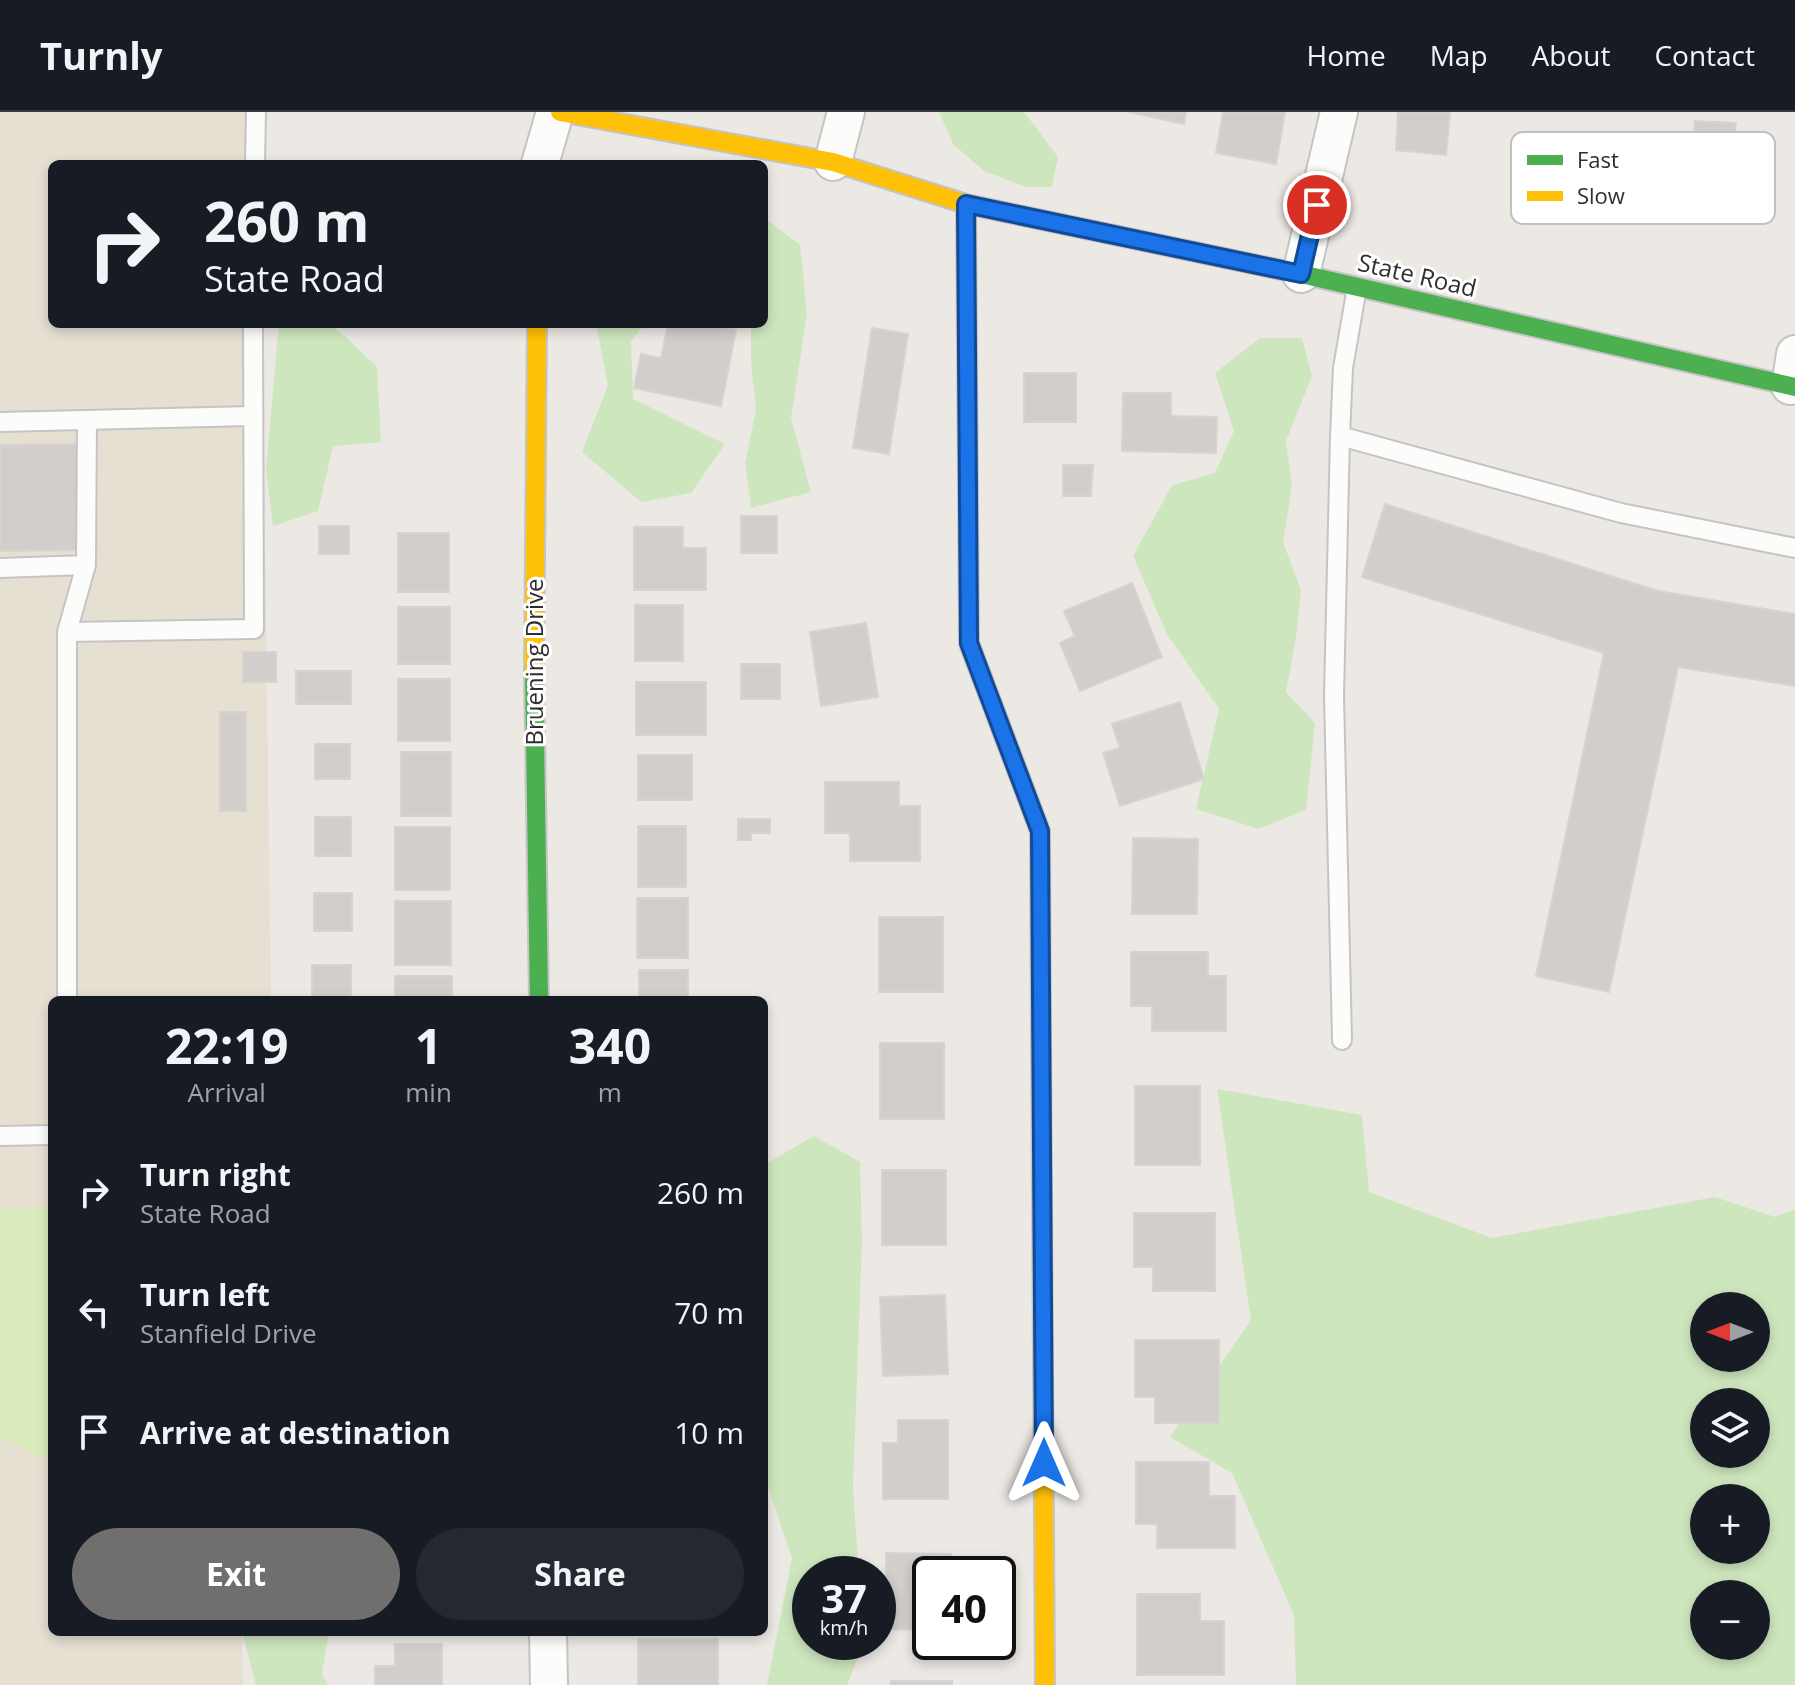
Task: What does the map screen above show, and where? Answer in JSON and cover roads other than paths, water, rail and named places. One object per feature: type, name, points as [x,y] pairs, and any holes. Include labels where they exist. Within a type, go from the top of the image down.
[{"type":"street","name":"State Road","points":[[557,112],[833,162],[966,204],[1793,375]]},
{"type":"street","points":[[541,160],[557,112]]},
{"type":"street","points":[[833,162],[846,112]]},
{"type":"street","points":[[1301,274],[1339,112]]},
{"type":"street","points":[[966,204],[969,643],[1040,831],[1045,1685]]},
{"type":"street","name":"Bruening Drive","points":[[537,328],[534,674],[539,996]]},
{"type":"street","points":[[548,1636],[549,1685]]},
{"type":"lane","points":[[255,160],[256,112]]},
{"type":"lane","points":[[1342,1040],[1334,696],[1343,368],[1357,287]]},
{"type":"lane","points":[[67,632],[254,629],[253,328]]},
{"type":"lane","points":[[0,422],[251,416]]},
{"type":"lane","points":[[67,996],[67,632],[86,565],[87,421]]},
{"type":"lane","points":[[1340,436],[1621,513],[1795,548]]},
{"type":"lane","points":[[0,568],[86,565]]},
{"type":"lane","points":[[0,1136],[48,1135]]}]
